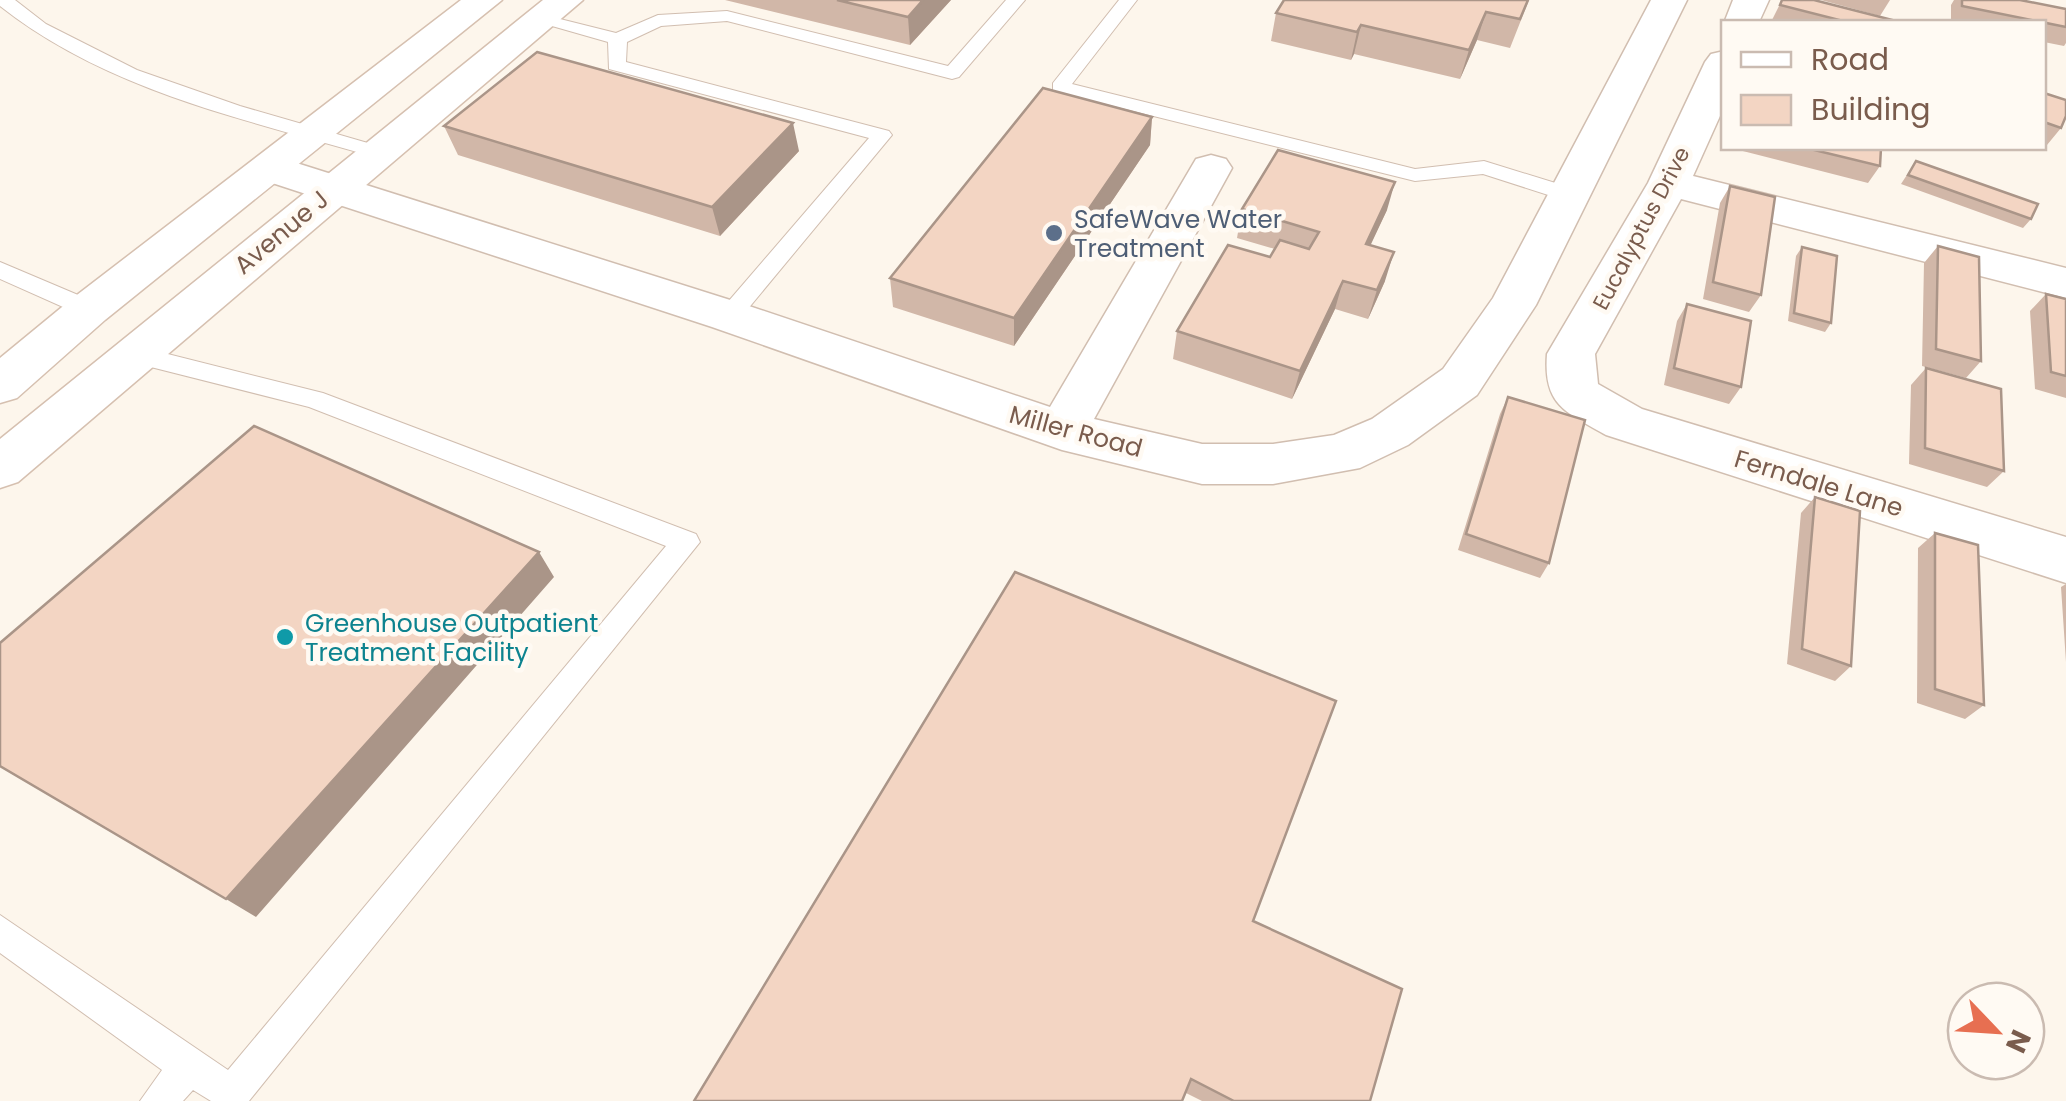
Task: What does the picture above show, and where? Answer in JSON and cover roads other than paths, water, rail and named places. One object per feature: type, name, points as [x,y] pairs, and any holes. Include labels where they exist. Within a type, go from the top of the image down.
[{"type":"street","points":[[0,385],[89,309],[484,0]]},
{"type":"street","name":"Miller Road","points":[[272,169],[729,316],[1062,431],[1202,464],[1273,464],[1342,454],[1390,432],[1460,382],[1513,306],[1669,0]]},
{"type":"street","name":"Avenue J","points":[[0,468],[333,188],[553,10]]},
{"type":"street","name":"Eucalyptus Drive","points":[[1576,394],[1570,374],[1572,354],[1668,183],[1721,68]]},
{"type":"street","points":[[1062,431],[1211,168]]},
{"type":"street","points":[[1668,183],[2066,284]]},
{"type":"street","name":"Ferndale Lane","points":[[1576,394],[1624,422],[2066,560]]},
{"type":"lane","points":[[4,0],[46,34],[136,77],[378,152]]},
{"type":"lane","points":[[553,10],[618,39],[658,21],[727,16],[952,73],[1016,0]]},
{"type":"lane","points":[[1128,0],[1060,86],[1415,175],[1484,167],[1570,194]]},
{"type":"lane","points":[[618,39],[616,66],[882,135],[729,316]]},
{"type":"lane","points":[[3,274],[89,309]]},
{"type":"lane","points":[[0,932],[232,1093],[686,542],[314,400],[136,355]]},
{"type":"lane","points":[[159,1101],[190,1066]]},
{"type":"place","name":"SafeWave Water Treatment","points":[[1054,233]]},
{"type":"place","name":"Greenhouse Outpatient Treatment Facility","points":[[285,637]]}]
